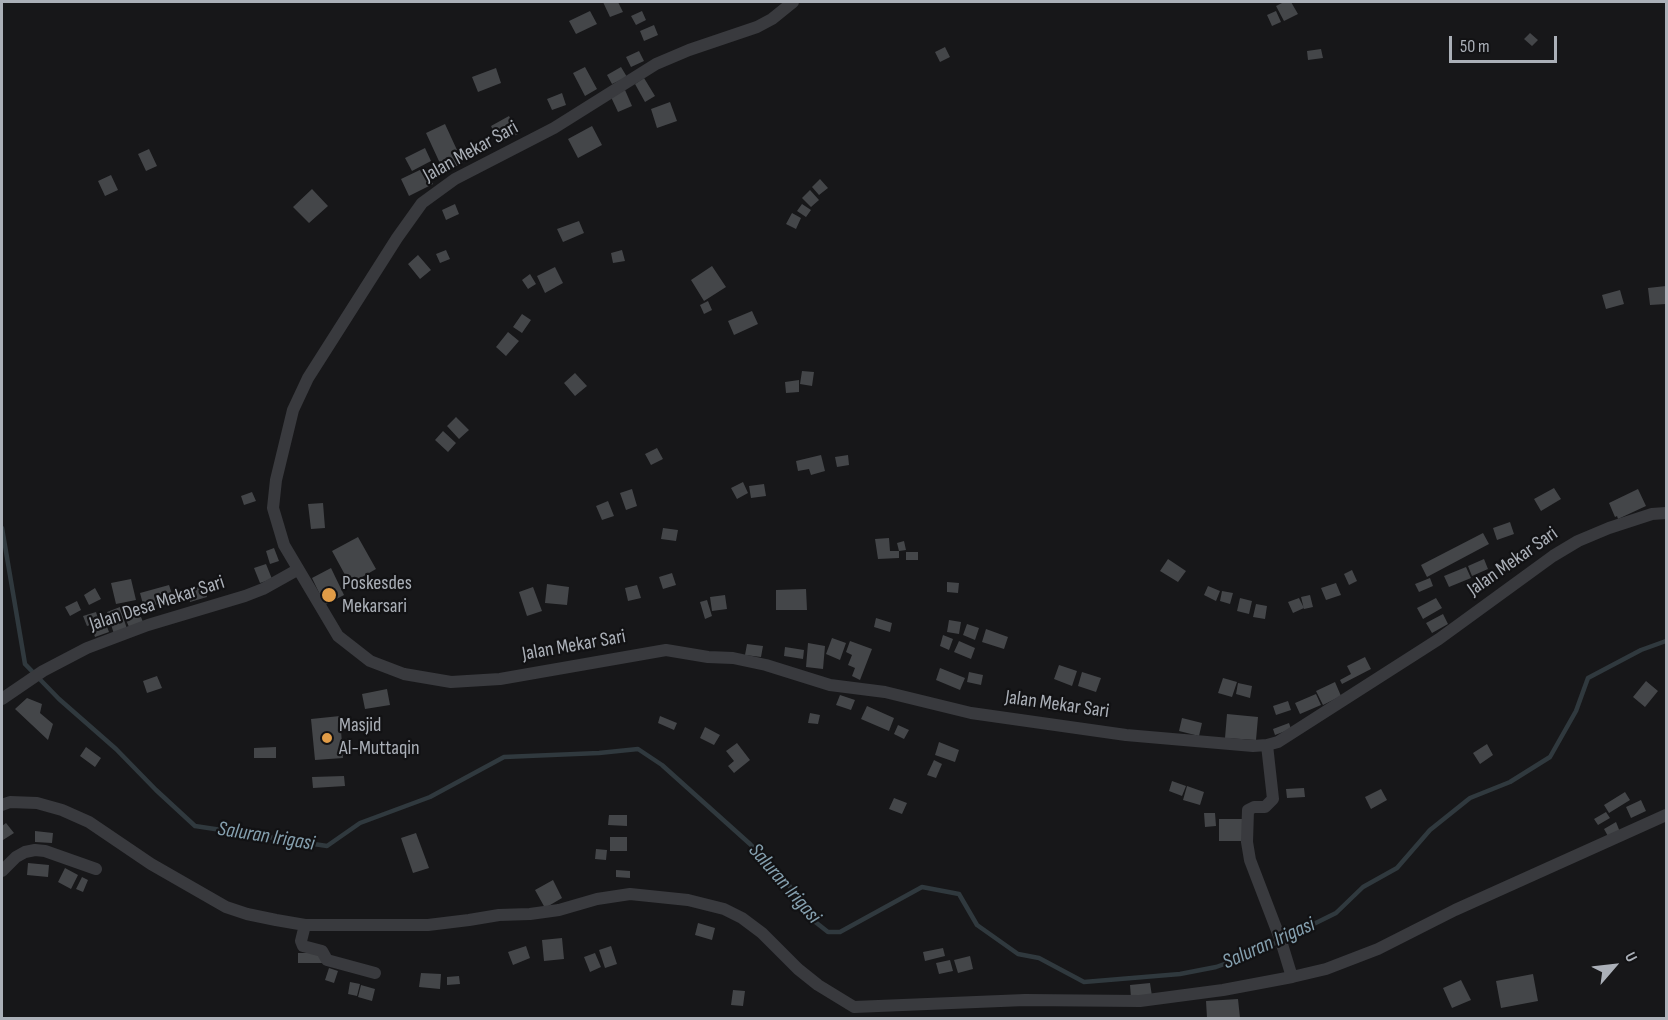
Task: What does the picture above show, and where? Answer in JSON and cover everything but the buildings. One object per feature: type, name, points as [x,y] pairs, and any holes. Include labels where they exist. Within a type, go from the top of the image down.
[{"type":"street","name":"Jalan Mekar Sari","points":[[793,2],[772,20],[757,27],[656,64],[554,128],[455,179],[422,203],[397,238],[308,378],[293,410],[276,480],[273,508],[280,536],[297,570],[338,636],[370,661],[404,675],[451,682],[500,679],[666,650],[708,657],[733,658],[766,665],[830,685],[885,692],[971,713],[1126,735],[1240,745],[1267,745],[1278,742],[1439,639],[1578,540],[1652,514],[1666,513]]},
{"type":"street","name":"Jalan Desa Mekar Sari","points":[[2,699],[43,671],[110,638],[245,596],[297,570]]},
{"type":"street","points":[[1267,745],[1273,799],[1265,807],[1254,807],[1248,810],[1247,843],[1250,860],[1281,940],[1292,977]]},
{"type":"street","points":[[2,805],[10,802],[37,803],[62,810],[90,822],[151,864],[226,907],[247,914],[304,925],[428,925],[499,915],[560,910],[597,899],[630,894],[688,900],[724,909],[742,918],[762,933],[798,969],[818,985],[847,1004],[865,1008],[1025,1000],[1140,1001],[1223,990],[1326,969],[1378,949],[1455,910],[1666,815]]},
{"type":"street","points":[[2,871],[16,857],[35,850],[96,869]]},
{"type":"street","points":[[304,925],[301,941],[303,946],[322,951],[327,960],[375,973]]},
{"type":"waterway","name":"Saluran Irigasi","points":[[2,528],[25,664],[59,699],[116,749],[195,826],[327,846],[360,823],[430,797],[504,757],[638,749],[662,765],[750,844],[787,882],[809,917],[828,932],[840,932],[922,887],[959,894],[977,925],[1018,954],[1039,958],[1084,982],[1180,974],[1216,967],[1253,954],[1336,913],[1363,887],[1397,868],[1430,830],[1470,798],[1510,782],[1550,757],[1576,711],[1588,678],[1641,650],[1666,641]]},
{"type":"place","name":"Poskesdes Mekarsari","points":[[329,595]]},
{"type":"place","name":"Masjid Al-Muttaqin","points":[[327,738]]}]
